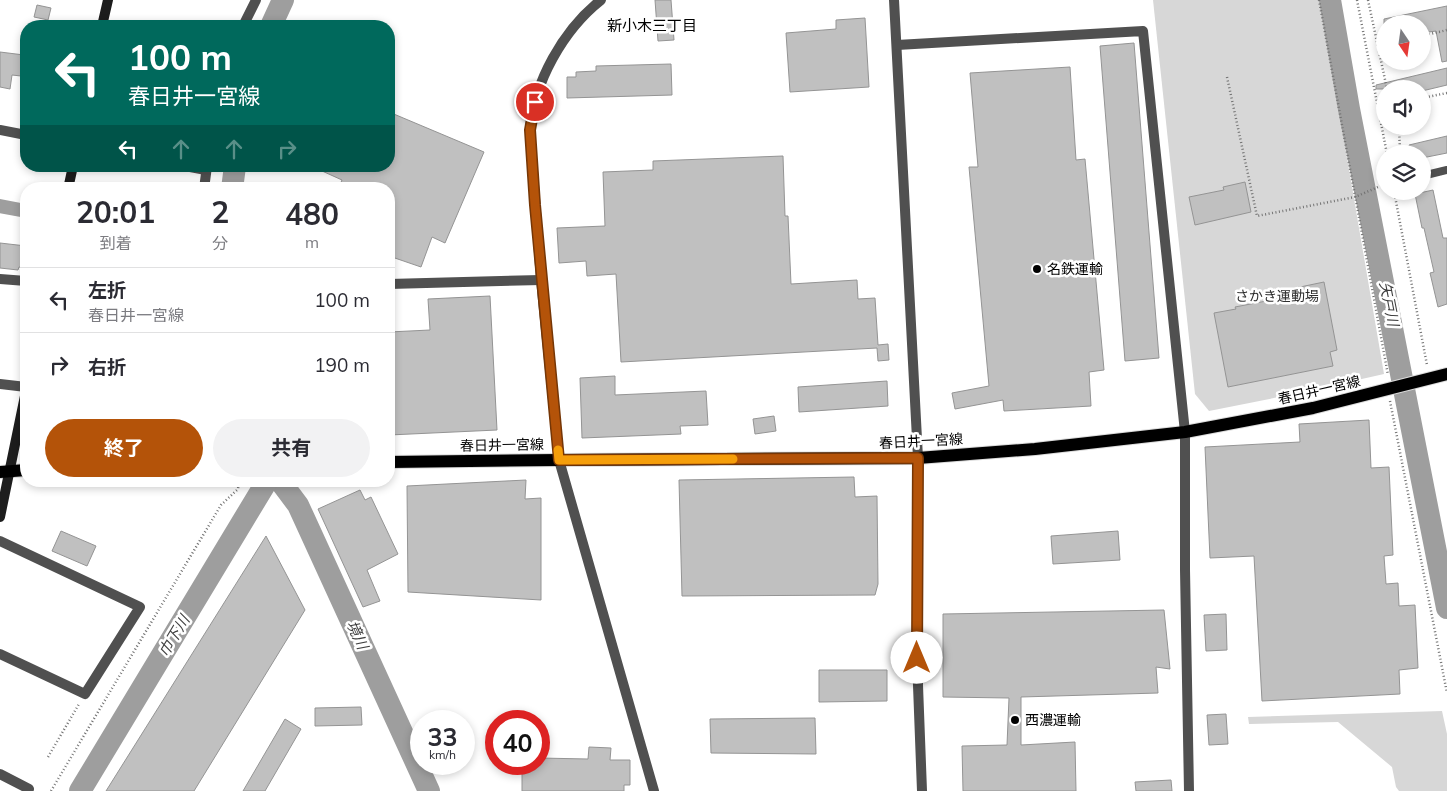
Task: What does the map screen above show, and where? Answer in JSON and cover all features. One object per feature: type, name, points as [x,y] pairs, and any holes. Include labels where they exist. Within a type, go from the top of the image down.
[{"type":"main road","points":[[103,20],[108,0]]},
{"type":"main road","name":"春日井一宮線","points":[[395,462],[918,458],[1035,449],[1185,432],[1392,395],[1442,378]]},
{"type":"main road","points":[[0,517],[5,471],[20,412]]},
{"type":"main road","points":[[5,471],[20,470]]},
{"type":"street","points":[[245,20],[256,0]]},
{"type":"street","points":[[601,0],[577,23],[541,80],[531,119],[532,149],[541,280],[559,460],[654,791]]},
{"type":"street","points":[[894,0],[918,458],[917,658],[922,791]]},
{"type":"street","points":[[897,45],[1143,30],[1185,432],[1185,570],[1189,791]]},
{"type":"street","points":[[0,130],[20,134]]},
{"type":"street","points":[[0,279],[20,281]]},
{"type":"street","points":[[395,284],[541,280]]},
{"type":"street","points":[[0,384],[20,388]]},
{"type":"street","points":[[0,541],[140,606],[85,694],[0,654]]},
{"type":"street","points":[[0,774],[29,789],[27,791]]},
{"type":"lane","points":[[1431,174],[1447,170]]},
{"type":"path","points":[[1319,0],[1388,375]]},
{"type":"path","points":[[1358,0],[1385,145]]},
{"type":"path","points":[[1368,0],[1376,40]]},
{"type":"path","points":[[1431,34],[1447,30]]},
{"type":"path","points":[[1227,77],[1257,216],[1355,197],[1376,188]]},
{"type":"path","points":[[1431,96],[1447,93]]},
{"type":"path","points":[[1396,200],[1427,365]]},
{"type":"path","points":[[1392,395],[1447,693]]},
{"type":"path","points":[[51,791],[221,505],[238,487]]},
{"type":"path","points":[[48,757],[85,694]]},
{"type":"green space","name":"さかき運動場","points":[[1153,0],[1320,0],[1384,374],[1209,411],[1195,394]]},
{"type":"green space","points":[[1442,711],[1447,734],[1447,791],[1399,791],[1396,787],[1392,767],[1338,722],[1249,724],[1248,717]]},
{"type":"building","points":[[655,0],[671,0],[674,40],[658,41]]},
{"type":"building","points":[[37,5],[51,8],[48,20],[34,17]]},
{"type":"building","points":[[1447,6],[1447,61],[1442,62],[1436,31],[1431,32],[1431,15],[1403,15]]},
{"type":"building","points":[[865,18],[869,87],[790,92],[786,33],[836,29],[836,20]]},
{"type":"building","points":[[1134,43],[1159,358],[1125,361],[1100,46]]},
{"type":"building","points":[[0,52],[20,54],[20,76],[12,75],[10,89],[0,87]]},
{"type":"building","points":[[671,64],[672,95],[567,98],[567,77],[576,77],[576,72],[596,71],[596,66]]},
{"type":"building","name":"名鉄運輸","points":[[1070,67],[1076,160],[1085,159],[1104,370],[1089,372],[1091,406],[1004,411],[1003,400],[955,409],[952,393],[989,386],[969,167],[978,167],[970,73]]},
{"type":"building","points":[[1447,68],[1447,85],[1431,89],[1431,80],[1397,80]]},
{"type":"building","points":[[395,115],[484,152],[445,243],[432,237],[421,267],[395,258],[395,182],[341,182],[342,180],[324,172],[395,172]]},
{"type":"building","points":[[1447,136],[1447,153],[1431,156],[1431,145],[1409,145]]},
{"type":"building","points":[[783,156],[785,216],[788,216],[791,284],[857,280],[858,299],[875,298],[878,345],[888,344],[889,360],[878,361],[877,348],[621,362],[616,274],[587,276],[586,261],[559,263],[557,228],[605,226],[603,172],[653,170],[653,161]]},
{"type":"building","points":[[1245,182],[1251,212],[1195,225],[1189,197],[1224,190],[1223,187]]},
{"type":"building","points":[[1431,190],[1433,190],[1443,238],[1447,238],[1447,304],[1438,307],[1430,273],[1434,272],[1416,200],[1431,200]]},
{"type":"building","points":[[0,243],[20,245],[20,267],[18,270],[0,268]]},
{"type":"building","points":[[1324,282],[1337,350],[1330,352],[1333,366],[1228,387],[1214,313],[1282,298],[1281,291]]},
{"type":"building","points":[[490,296],[497,430],[395,435],[395,332],[430,330],[428,299]]},
{"type":"building","points":[[615,376],[615,395],[706,391],[708,425],[680,426],[681,434],[582,438],[580,378]]},
{"type":"building","points":[[887,381],[888,406],[799,412],[798,387]]},
{"type":"building","points":[[774,416],[776,431],[755,434],[753,419]]},
{"type":"building","points":[[1369,420],[1371,468],[1389,467],[1393,555],[1384,556],[1386,584],[1398,583],[1399,606],[1415,605],[1418,668],[1399,670],[1400,694],[1262,701],[1254,556],[1210,558],[1205,447],[1300,442],[1299,424]]},
{"type":"building","points":[[854,477],[855,497],[877,496],[878,584],[875,595],[682,596],[679,480]]},
{"type":"building","points":[[526,480],[525,499],[541,498],[541,600],[408,592],[407,486]]},
{"type":"building","points":[[360,490],[365,500],[371,497],[398,554],[367,570],[380,601],[363,607],[318,509]]},
{"type":"building","points":[[61,531],[96,546],[87,566],[52,551]]},
{"type":"building","points":[[1118,531],[1120,560],[1053,564],[1051,536]]},
{"type":"building","points":[[266,536],[305,610],[194,791],[106,791]]},
{"type":"building","name":"西濃運輸","points":[[1164,610],[1170,669],[1156,667],[1158,693],[1021,697],[1021,745],[1075,742],[1076,791],[963,791],[962,746],[1007,745],[1009,698],[943,697],[943,614]]},
{"type":"building","points":[[1226,614],[1227,650],[1206,651],[1204,615]]},
{"type":"building","points":[[819,670],[887,670],[887,701],[819,702]]},
{"type":"building","points":[[361,707],[362,725],[315,726],[315,708]]},
{"type":"building","points":[[1226,714],[1228,744],[1209,745],[1207,715]]},
{"type":"building","points":[[815,718],[816,754],[711,753],[710,719]]},
{"type":"building","points":[[285,719],[301,729],[265,791],[243,791]]},
{"type":"building","points":[[589,747],[611,748],[610,760],[630,760],[630,785],[624,785],[624,791],[522,791],[522,775],[550,775],[550,758],[588,759]]},
{"type":"building","points":[[1171,780],[1172,791],[1136,791],[1135,782]]},
{"type":"waterway","name":"巾下川","points":[[274,20],[283,0]]},
{"type":"waterway","name":"矢戸川","points":[[1330,0],[1349,109],[1447,608]]},
{"type":"waterway","name":"巾下川","points":[[233,182],[234,172]]},
{"type":"waterway","points":[[0,206],[20,210]]},
{"type":"waterway","name":"巾下川","points":[[80,791],[263,487]]},
{"type":"waterway","name":"境川","points":[[284,487],[298,505],[429,791]]},
{"type":"slow traffic","points":[[558,450],[559,460],[733,459]]},
{"type":"place","name":"名鉄運輸","points":[[1037,269]]},
{"type":"place","name":"西濃運輸","points":[[1015,720]]},
{"type":"district","name":"新小木三丁目","points":[[652,26]]},
{"type":"route","points":[[535,102],[530,130],[535,205],[559,460],[918,458],[917,658]]}]
